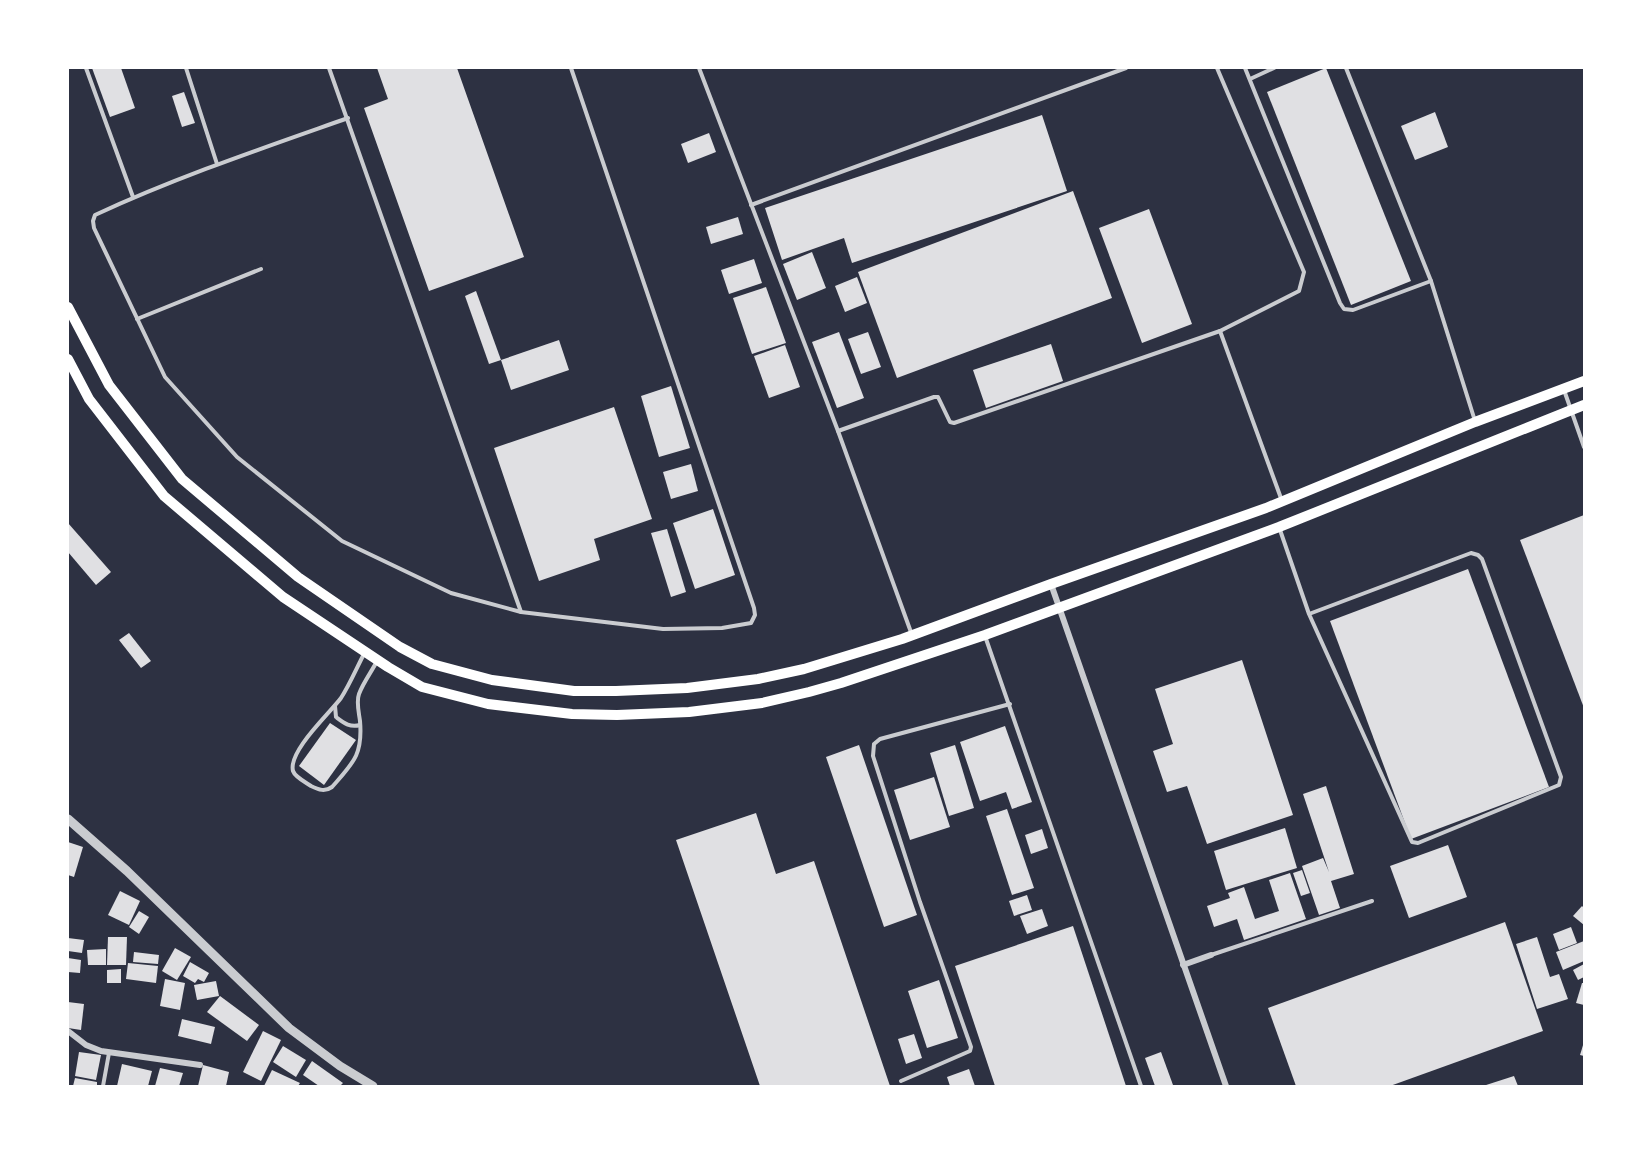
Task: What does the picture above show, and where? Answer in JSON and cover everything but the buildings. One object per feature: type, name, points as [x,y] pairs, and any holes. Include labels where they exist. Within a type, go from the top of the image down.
[{"type":"main road","points":[[68,307],[109,386],[182,479],[298,578],[400,647],[432,664],[492,680],[574,691],[687,688],[758,679],[804,669],[912,636],[1282,501],[1475,422],[1584,381]]},
{"type":"main road","points":[[68,359],[88,399],[164,496],[283,597],[422,687],[488,704],[572,714],[678,713],[762,703],[809,692],[985,635],[1279,526],[1584,405]]},
{"type":"street","points":[[1051,584],[1226,1086]]},
{"type":"street","points":[[68,819],[127,871],[289,1028],[373,1086]]},
{"type":"street","points":[[1183,965],[1211,955]]},
{"type":"street","points":[[68,1031],[86,1045],[101,1051],[200,1065]]},
{"type":"lane","points":[[86,68],[133,197]]},
{"type":"lane","points":[[186,68],[217,165]]},
{"type":"lane","points":[[329,68],[521,612]]},
{"type":"lane","points":[[348,118],[133,197],[95,215],[94,228],[165,377],[237,457],[342,541],[451,593],[521,612],[663,629],[722,628],[751,623],[755,615],[754,608],[571,68]]},
{"type":"lane","points":[[699,68],[838,431],[912,636]]},
{"type":"lane","points":[[751,205],[1126,68]]},
{"type":"lane","points":[[838,431],[934,397],[938,397],[950,422],[954,423],[1220,331],[1299,291],[1304,273],[1217,68]]},
{"type":"lane","points":[[1245,68],[1335,292],[1344,309],[1353,310],[1431,281]]},
{"type":"lane","points":[[1250,79],[1274,68]]},
{"type":"lane","points":[[1346,68],[1431,281],[1475,422]]},
{"type":"lane","points":[[137,319],[261,269]]},
{"type":"lane","points":[[1220,331],[1282,501]]},
{"type":"lane","points":[[1564,389],[1584,447]]},
{"type":"lane","points":[[1279,526],[1309,614],[1412,842],[1418,843],[1559,785],[1561,777],[1482,559],[1478,555],[1471,554],[1309,614]]},
{"type":"lane","points":[[985,635],[1141,1086]]},
{"type":"lane","points":[[365,652],[346,689],[299,749],[294,761],[293,770],[296,776],[312,787],[322,790],[332,787],[358,754],[361,744],[358,694],[378,660]]},
{"type":"lane","points":[[901,1081],[970,1051],[971,1047],[876,768],[873,756],[874,744],[880,739],[1010,704]]},
{"type":"lane","points":[[335,705],[336,717],[345,724],[354,727],[360,725]]},
{"type":"lane","points":[[1211,955],[1372,901]]},
{"type":"lane","points":[[103,1086],[109,1052]]}]
